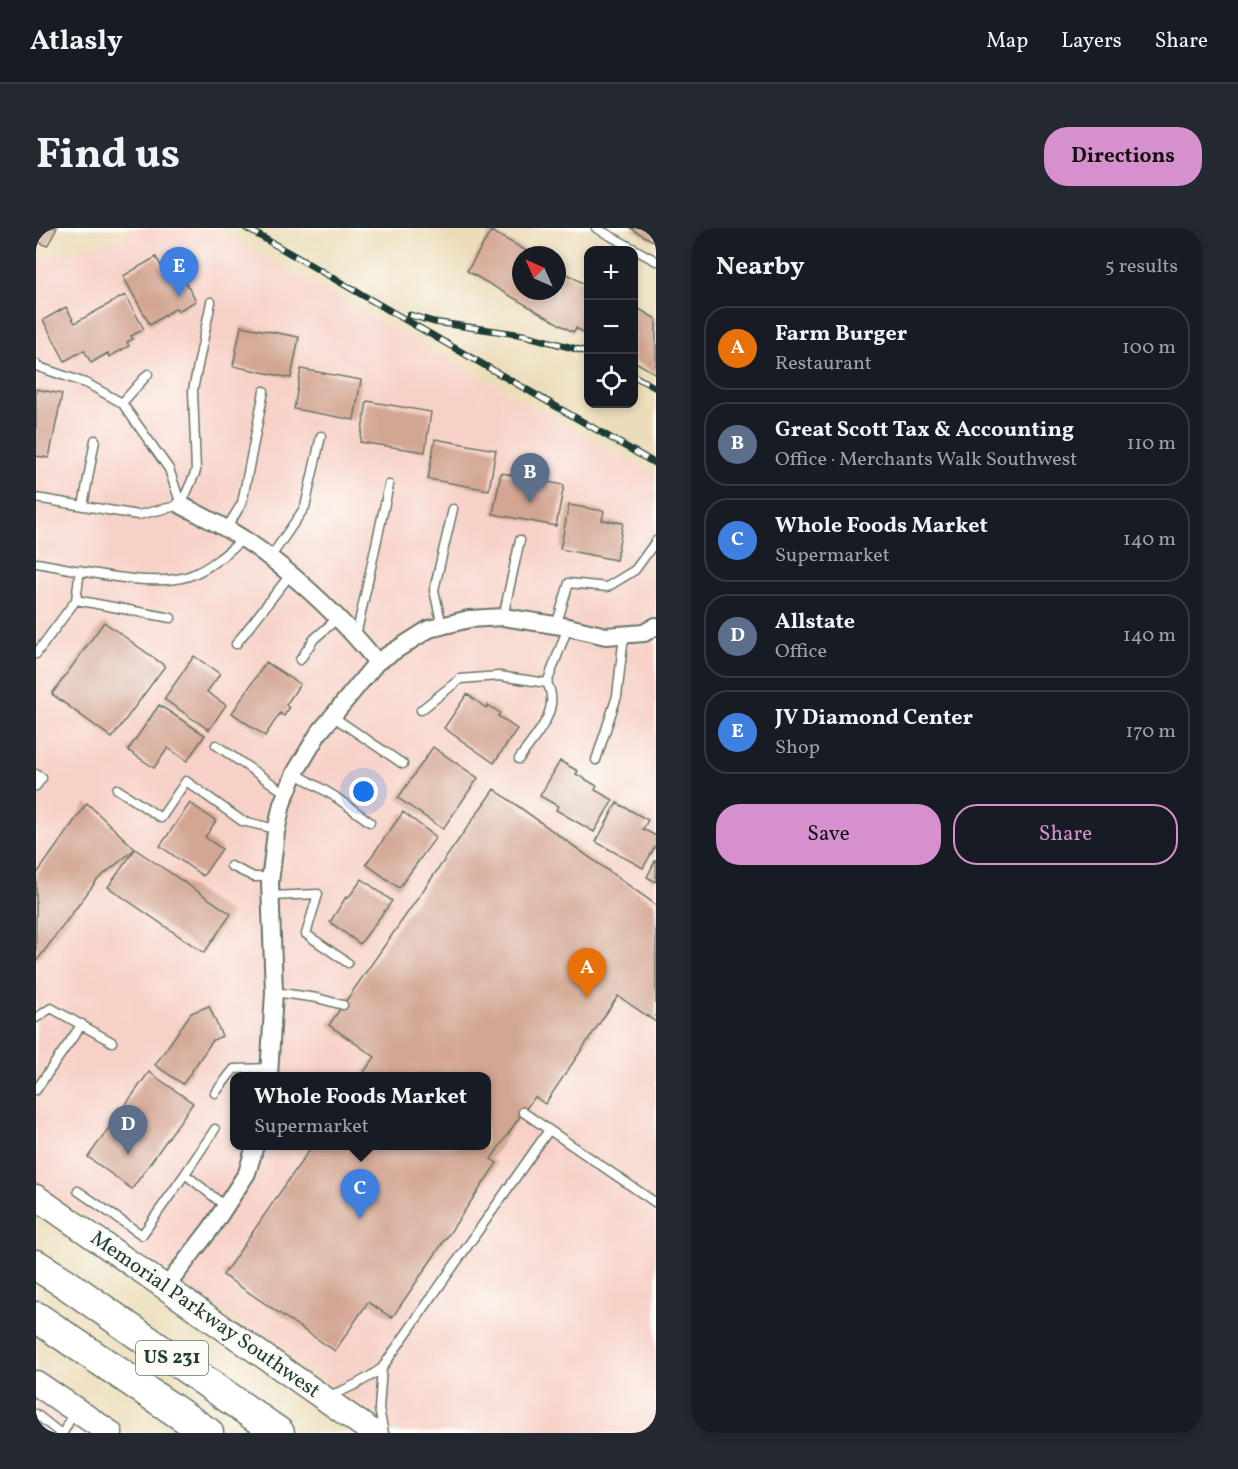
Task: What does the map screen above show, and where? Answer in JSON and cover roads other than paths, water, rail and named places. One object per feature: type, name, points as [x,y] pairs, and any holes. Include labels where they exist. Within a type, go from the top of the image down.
[{"type":"highway","points":[[36,1252],[65,1283]]},
{"type":"highway","name":"US 231","points":[[36,1265],[279,1433]]},
{"type":"highway","name":"US 231","points":[[36,1317],[208,1433]]},
{"type":"main road","name":"Memorial Parkway Southwest","points":[[36,1197],[374,1433]]},
{"type":"main road","points":[[36,1383],[110,1433]]},
{"type":"street","points":[[181,505],[226,529],[270,558],[338,617],[377,662]]},
{"type":"street","points":[[269,1072],[274,992],[271,878],[276,828],[295,773],[318,734],[377,662],[429,629],[470,619],[503,617],[606,636],[644,633],[656,626]]},
{"type":"street","points":[[166,1287],[247,1173],[254,1150]]},
{"type":"lane","points":[[596,228],[656,261]]},
{"type":"lane","points":[[181,505],[196,471],[193,390],[211,302]]},
{"type":"lane","points":[[36,364],[36,366],[88,384],[122,403],[169,469],[181,505]]},
{"type":"lane","points":[[122,403],[148,374]]},
{"type":"lane","points":[[226,529],[242,503],[264,391]]},
{"type":"lane","points":[[270,558],[305,507],[321,436]]},
{"type":"lane","points":[[83,506],[95,440]]},
{"type":"lane","points":[[356,636],[389,485]]},
{"type":"lane","points":[[36,498],[138,515],[181,505]]},
{"type":"lane","points":[[442,626],[434,590],[453,509]]},
{"type":"lane","points":[[36,563],[150,581],[188,576],[223,557],[243,540]]},
{"type":"lane","points":[[503,617],[520,540]]},
{"type":"lane","points":[[519,759],[550,714],[552,693],[547,683],[562,627],[569,583],[607,587],[635,570],[656,541]]},
{"type":"lane","points":[[36,654],[76,600],[80,570]]},
{"type":"lane","points":[[236,644],[290,575]]},
{"type":"lane","points":[[76,600],[171,618]]},
{"type":"lane","points":[[300,660],[314,639],[338,617]]},
{"type":"lane","points":[[596,760],[617,696],[624,635]]},
{"type":"lane","points":[[421,710],[460,679],[499,676],[547,683]]},
{"type":"lane","points":[[332,716],[403,764]]},
{"type":"lane","points":[[216,745],[287,794]]},
{"type":"lane","points":[[295,773],[334,796],[370,822]]},
{"type":"lane","points":[[36,774],[42,778],[36,786]]},
{"type":"lane","points":[[117,789],[161,818],[186,781],[242,821],[276,828]]},
{"type":"lane","points":[[231,866],[254,877],[271,878]]},
{"type":"lane","points":[[271,896],[318,894],[306,934],[348,963]]},
{"type":"lane","points":[[274,992],[317,998],[343,1005]]},
{"type":"lane","points":[[36,1018],[51,1008],[112,1042]]},
{"type":"lane","points":[[36,1090],[82,1024]]},
{"type":"lane","points":[[232,1072],[234,1069],[269,1072]]},
{"type":"lane","points":[[215,1093],[230,1074]]},
{"type":"lane","points":[[523,1112],[656,1203]]},
{"type":"lane","points":[[78,1191],[142,1234],[216,1129]]},
{"type":"lane","points":[[322,1398],[347,1390],[382,1368],[549,1130]]},
{"type":"lane","points":[[185,1174],[225,1206]]},
{"type":"lane","points":[[382,1368],[379,1409],[384,1433]]},
{"type":"lane","points":[[36,1414],[62,1433],[75,1409]]},
{"type":"railway","points":[[246,228],[656,464]]},
{"type":"railway","points":[[410,315],[434,322],[524,335],[584,351]]},
{"type":"railway","points":[[638,378],[656,388]]},
{"type":"place","name":"JV Diamond Center","points":[[179,297]]},
{"type":"place","name":"Great Scott Tax & Accounting","points":[[530,503]]},
{"type":"place","name":"Farm Burger","points":[[587,998]]},
{"type":"place","name":"Allstate","points":[[128,1155]]},
{"type":"place","name":"Whole Foods Market","points":[[360,1219]]}]
